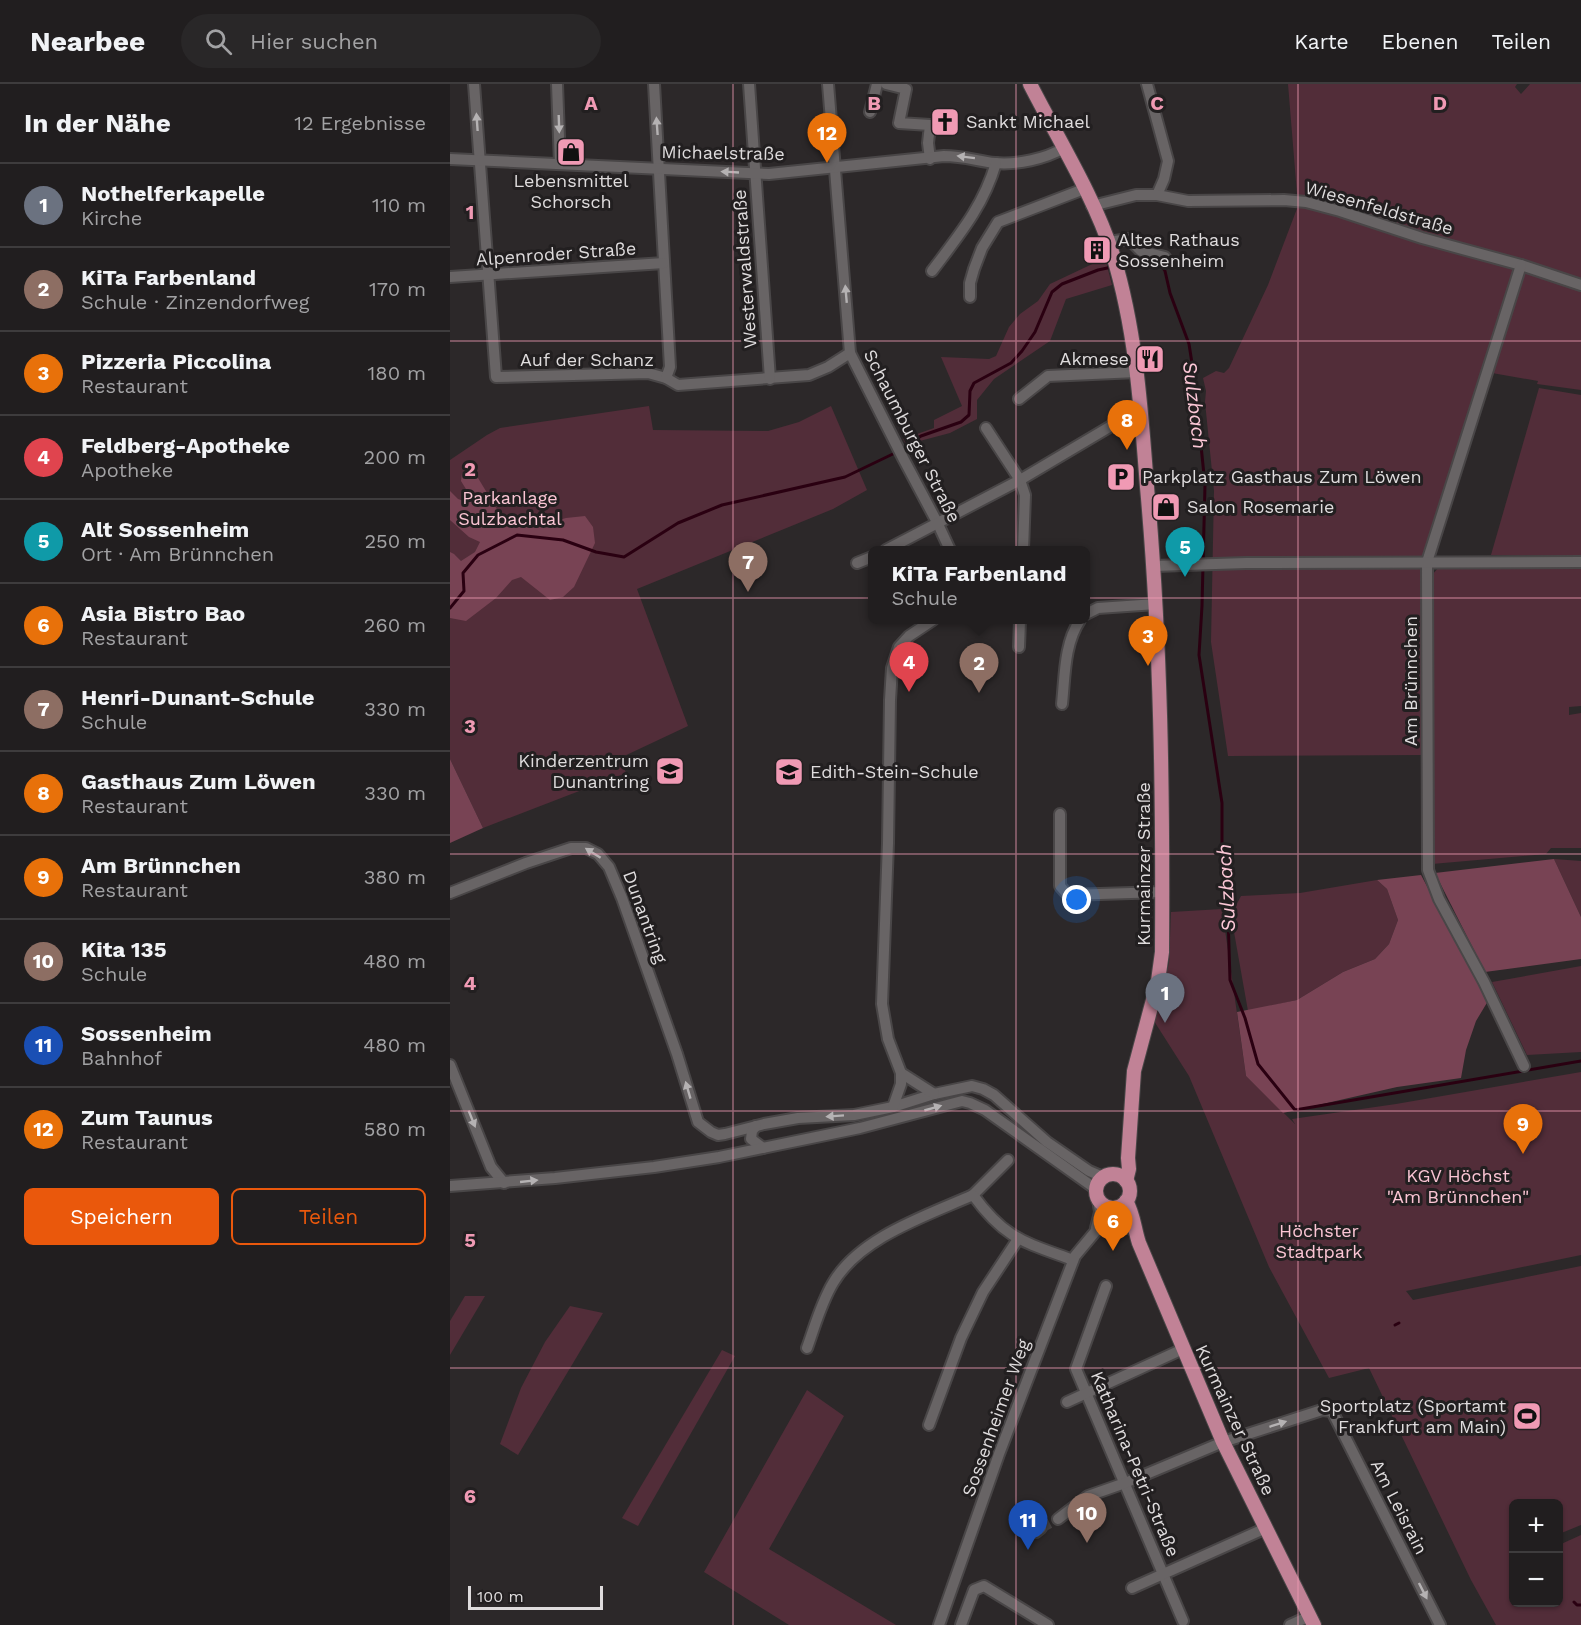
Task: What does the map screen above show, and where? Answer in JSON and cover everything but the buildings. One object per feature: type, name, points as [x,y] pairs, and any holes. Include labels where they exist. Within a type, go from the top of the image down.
[{"type":"main road","name":"Kurmainzer Straße","points":[[1030,84],[1084,189],[1113,256],[1136,358],[1141,413],[1156,604],[1161,723],[1163,892],[1161,965],[1134,1071],[1129,1169],[1126,1181]]},
{"type":"main road","points":[[1103,1185],[1119,1175],[1126,1181],[1130,1193],[1120,1205],[1105,1206],[1103,1185],[1128,1158]]},
{"type":"main road","name":"Kurmainzer Straße","points":[[1120,1205],[1134,1218],[1135,1228],[1183,1349],[1223,1442],[1312,1621]]},
{"type":"street","points":[[474,84],[489,275]]},
{"type":"street","points":[[557,84],[560,164]]},
{"type":"street","points":[[654,84],[670,367],[666,378]]},
{"type":"street","name":"Westerwaldstraße","points":[[748,84],[770,379]]},
{"type":"street","name":"Schaumburger Straße","points":[[828,84],[850,352],[948,546]]},
{"type":"street","points":[[870,112],[877,84]]},
{"type":"street","points":[[886,84],[906,89],[899,123],[930,125],[928,142],[930,159]]},
{"type":"street","points":[[1147,84],[1168,161],[1157,195]]},
{"type":"street","name":"Michaelstraße","points":[[450,159],[755,173],[964,156],[996,163],[1044,157],[1064,148]]},
{"type":"street","points":[[932,271],[962,233],[987,191],[996,163]]},
{"type":"street","points":[[970,297],[974,269],[982,248],[998,222],[1084,189]]},
{"type":"street","name":"Wiesenfeldstraße","points":[[1092,206],[1136,195],[1157,195],[1188,201],[1284,200],[1319,204],[1396,230],[1521,265],[1581,285]]},
{"type":"street","points":[[1108,242],[1129,238],[1141,251],[1165,257]]},
{"type":"street","name":"Alpenroder Straße","points":[[450,277],[664,264]]},
{"type":"street","name":"Am Brünnchen","points":[[1521,265],[1427,562],[1428,870],[1439,899],[1484,982],[1524,1066]]},
{"type":"street","name":"Auf der Schanz","points":[[489,275],[496,377],[648,373],[666,378],[678,385],[770,379],[809,375],[828,367],[850,352]]},
{"type":"street","points":[[1019,399],[1048,376],[1137,372]]},
{"type":"street","points":[[894,546],[1020,480],[1133,413],[1141,413]]},
{"type":"street","points":[[986,428],[1020,480],[1025,495],[1023,546]]},
{"type":"street","points":[[857,563],[868,559]]},
{"type":"street","points":[[1154,566],[1246,563],[1581,562]]},
{"type":"street","points":[[1090,612],[1098,608],[1156,604]]},
{"type":"street","points":[[893,1107],[901,1084],[901,1073],[888,1039],[882,1004],[890,700],[893,662],[899,647],[909,636],[927,624]]},
{"type":"street","points":[[1019,647],[1020,624]]},
{"type":"street","points":[[1062,704],[1067,655],[1078,624]]},
{"type":"street","points":[[1060,814],[1060,886],[1068,895],[1163,892]]},
{"type":"street","name":"Dunantring","points":[[450,893],[571,848],[586,848],[598,854],[609,867],[622,898],[677,1054],[698,1122],[705,1129],[718,1135]]},
{"type":"street","points":[[450,1065],[491,1167],[504,1183]]},
{"type":"street","points":[[901,1073],[934,1094]]},
{"type":"street","points":[[719,1157],[718,1135],[798,1118],[854,1115],[972,1086],[978,1086],[992,1094],[1005,1105],[1034,1138]]},
{"type":"street","points":[[985,1110],[992,1094]]},
{"type":"street","points":[[450,1186],[504,1183],[654,1167],[719,1157],[860,1128],[954,1102],[970,1103],[985,1110],[1000,1121],[1034,1138],[1089,1171],[1103,1185],[1100,1225],[1113,1221],[1135,1228]]},
{"type":"street","points":[[1000,1121],[1006,1110],[1005,1105]]},
{"type":"street","points":[[756,1126],[752,1131],[751,1139],[763,1148]]},
{"type":"street","points":[[807,1348],[833,1282],[849,1262],[867,1247],[890,1233],[973,1195],[1008,1160]]},
{"type":"street","points":[[973,1195],[995,1223],[1018,1239],[1073,1260]]},
{"type":"street","name":"Sossenheimer Weg","points":[[939,1625],[1073,1260],[1077,1251],[1120,1205]]},
{"type":"street","points":[[929,1425],[961,1338],[983,1292],[1018,1239]]},
{"type":"street","name":"Katharina-Petri-Straße","points":[[1106,1286],[1076,1369],[1183,1621]]},
{"type":"street","points":[[1067,1402],[1183,1349]]},
{"type":"street","name":"Am Leisrain","points":[[1223,1442],[1322,1410],[1332,1411],[1440,1625]]},
{"type":"street","points":[[1058,1519],[1088,1496],[1125,1484],[1223,1442]]},
{"type":"street","points":[[1132,1588],[1266,1528]]},
{"type":"street","points":[[961,1625],[974,1590],[984,1586],[1048,1625]]},
{"type":"street","points":[[1290,1625],[1312,1621]]},
{"type":"green space","points":[[1288,84],[1517,84],[1515,87],[1521,94],[1530,84],[1581,84],[1581,281],[1519,259],[1423,557],[1423,755],[1228,756],[1211,642],[1214,491],[1203,378],[1216,371],[1224,373],[1229,368],[1268,285],[1298,206]]},
{"type":"green space","points":[[1105,258],[1112,285],[1066,299],[1050,341],[994,379],[977,400],[977,419],[950,433],[916,442],[910,452],[903,439],[934,428],[934,420],[962,406],[941,357],[989,359],[996,356],[1009,327],[1020,314],[1038,301],[1050,284]]},
{"type":"green space","points":[[1522,270],[1581,285],[1581,390],[1537,384],[1538,381],[1492,373],[1491,366]]},
{"type":"green space","points":[[1539,388],[1581,395],[1581,556],[1491,555]]},
{"type":"green space","name":"Parkanlage Sulzbachtal","points":[[649,406],[653,430],[768,431],[799,422],[831,406],[867,490],[833,509],[637,589],[688,726],[620,758],[626,773],[483,828],[450,759],[450,460],[500,428]]},
{"type":"green space","points":[[1440,566],[1545,568],[1581,566],[1581,706],[1569,707],[1569,715],[1581,713],[1581,848],[1551,848],[1546,854],[1432,864],[1431,576]]},
{"type":"green space","points":[[1554,859],[1581,861],[1581,917]]},
{"type":"green space","points":[[1377,880],[1387,889],[1398,920],[1389,944],[1375,959],[1343,972],[1297,1000],[1248,1011],[1231,915],[1241,896],[1300,893]]},
{"type":"green space","points":[[1222,909],[1246,1076],[1295,1124],[1292,1119],[1396,1104],[1581,1072],[1581,1255],[1406,1291],[1413,1300],[1581,1266],[1581,1525],[1563,1532],[1563,1499],[1509,1499],[1509,1607],[1563,1607],[1563,1543],[1581,1535],[1581,1625],[1496,1625],[1471,1580],[1369,1368],[1329,1378],[1269,1267],[1189,1076],[1154,1021],[1169,963],[1171,912]]},
{"type":"green space","points":[[1581,966],[1581,1052],[1527,1055],[1492,982]]},
{"type":"green space","points":[[465,1296],[485,1296],[450,1355],[450,1321]]},
{"type":"green space","points":[[570,1306],[603,1313],[518,1455],[500,1444],[521,1388],[545,1342]]},
{"type":"green space","points":[[722,1350],[735,1356],[638,1526],[622,1518]]},
{"type":"green space","points":[[807,1390],[844,1416],[769,1549],[896,1625],[789,1625],[704,1572]]},
{"type":"shaded area","points":[[468,467],[472,468],[498,511],[531,528],[566,518],[585,516],[593,527],[595,543],[574,587],[563,597],[550,600],[521,577],[512,580],[496,598],[466,621],[450,618],[450,552],[461,561],[475,552],[480,542],[469,537],[450,520],[450,491],[458,499],[467,502],[469,494],[461,481],[462,473]]},
{"type":"shaded area","points":[[450,759],[483,828],[450,843]]},
{"type":"shaded area","points":[[1554,859],[1581,917],[1581,959],[1485,972],[1435,873]]},
{"type":"shaded area","points":[[1421,875],[1488,1001],[1476,1021],[1466,1050],[1461,1078],[1397,1087],[1283,1113],[1246,1076],[1237,1012],[1297,1000],[1343,972],[1375,959],[1389,944],[1398,920],[1387,889],[1377,880]]},
{"type":"waterway","name":"Sulzbach","points":[[1119,265],[1134,257],[1143,257]]},
{"type":"waterway","name":"Sulzbach","points":[[1158,259],[1165,271],[1170,293],[1189,344],[1194,376],[1205,485],[1199,655],[1222,803],[1222,861],[1228,915],[1230,980],[1245,1018],[1258,1064],[1295,1110],[1581,1061]]},
{"type":"waterway","name":"Sulzbach","points":[[902,449],[921,436],[961,422],[969,415],[970,391],[974,383],[1011,363],[1022,351],[1035,332],[1052,292],[1062,284],[1112,267]]},
{"type":"waterway","name":"Sulzbach","points":[[450,608],[464,591],[463,573],[478,555],[517,535],[563,540],[596,552],[624,557],[678,523],[722,505],[845,477],[897,452]]},
{"type":"waterway","points":[[1395,1325],[1399,1323]]},
{"type":"waterway","points":[[1574,1602],[1581,1605]]},
{"type":"tunnel","points":[[1041,1528],[1058,1519]]},
{"type":"place","name":"Sankt Michael","points":[[945,122]]},
{"type":"place","name":"Lebensmittel Schorsch","points":[[571,152]]},
{"type":"place","name":"Zum Taunus","points":[[827,163]]},
{"type":"place","name":"Altes Rathaus Sossenheim","points":[[1097,250]]},
{"type":"place","name":"Akmese","points":[[1150,359]]},
{"type":"place","name":"Gasthaus Zum Löwen","points":[[1127,450]]},
{"type":"place","name":"Parkplatz Gasthaus Zum Löwen","points":[[1121,477]]},
{"type":"place","name":"Salon Rosemarie","points":[[1166,507]]},
{"type":"place","name":"Alt Sossenheim","points":[[1185,577]]},
{"type":"place","name":"Henri-Dunant-Schule","points":[[748,592]]},
{"type":"place","name":"Pizzeria Piccolina","points":[[1148,666]]},
{"type":"place","name":"Feldberg-Apotheke","points":[[909,692]]},
{"type":"place","name":"KiTa Farbenland","points":[[979,693]]},
{"type":"place","name":"Kinderzentrum Dunantring","points":[[670,771]]},
{"type":"place","name":"Edith-Stein-Schule","points":[[789,772]]},
{"type":"place","name":"Nothelferkapelle","points":[[1165,1023]]},
{"type":"place","name":"Am Brünnchen","points":[[1523,1154]]},
{"type":"place","name":"Asia Bistro Bao","points":[[1113,1251]]},
{"type":"place","name":"Sportplatz (Sportamt Frankfurt am Main)","points":[[1527,1416]]},
{"type":"place","name":"Kita 135","points":[[1087,1543]]},
{"type":"place","name":"Sossenheim","points":[[1028,1550]]},
{"type":"park label","name":"KGV Höchst \"Am Brünnchen\"","points":[[1458,1186]]},
{"type":"park label","name":"Höchster Stadtpark","points":[[1319,1241]]}]
